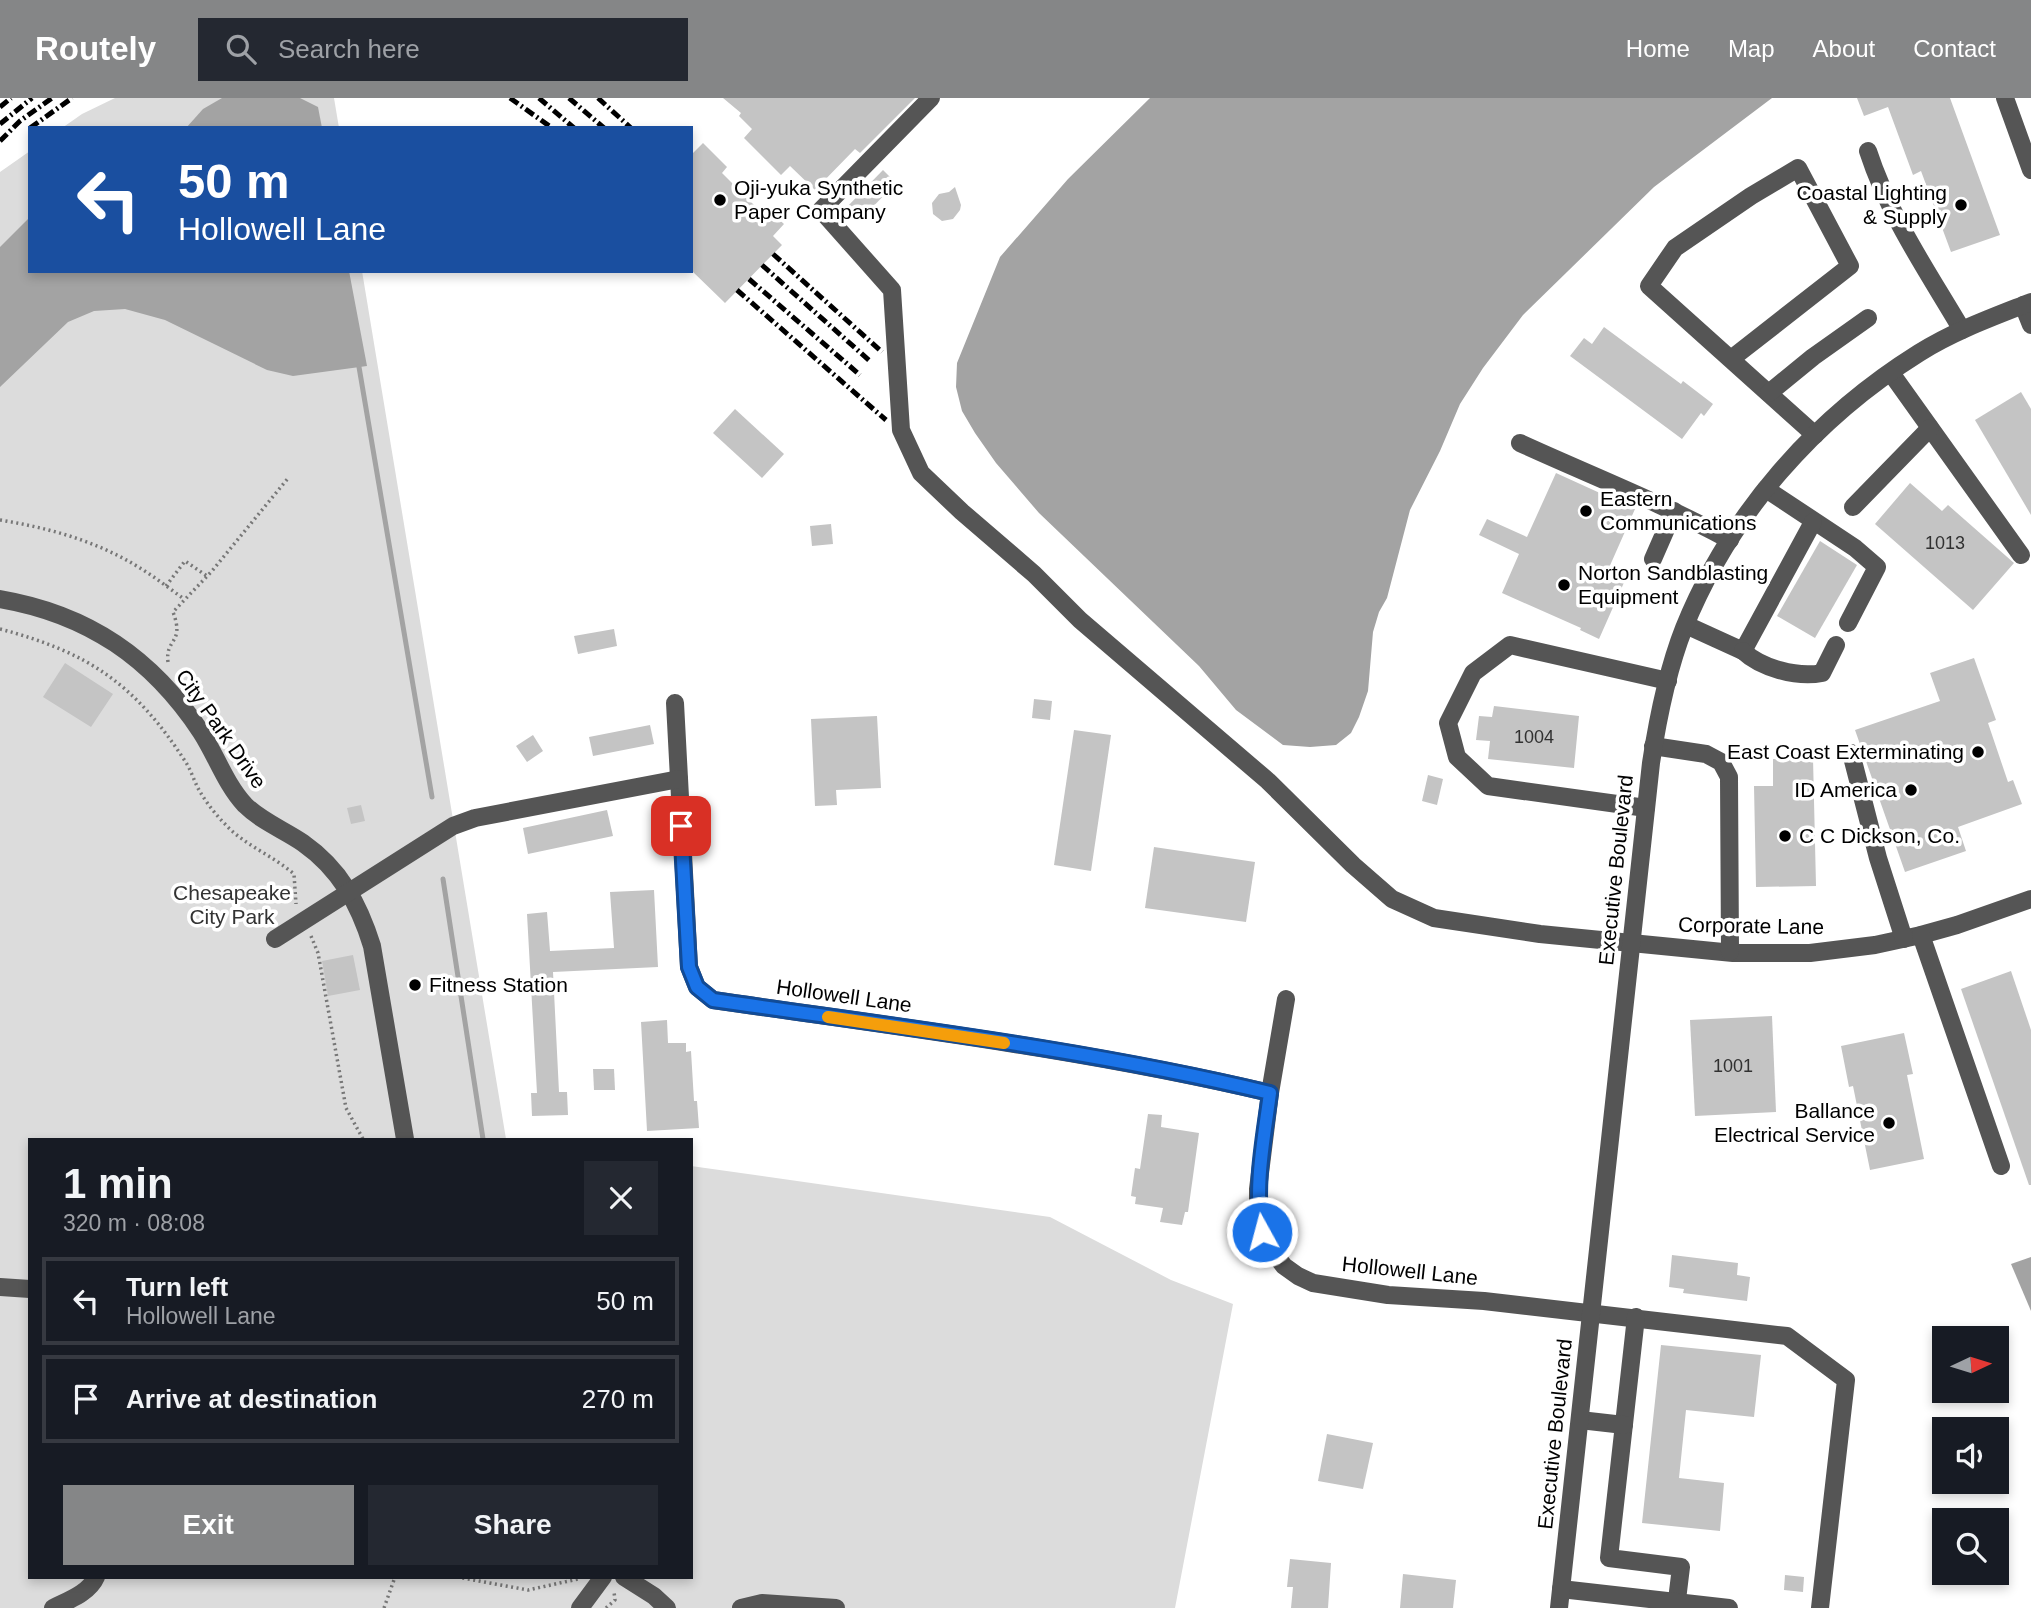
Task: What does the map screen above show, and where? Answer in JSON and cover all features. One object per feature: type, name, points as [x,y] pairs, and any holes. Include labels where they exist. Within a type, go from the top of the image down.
[{"type":"street","name":"Corporate Lane","points":[[931,98],[821,210],[892,290],[901,430],[921,473],[1034,574],[1080,620],[1268,782],[1392,899],[1434,918],[1631,944],[1730,952],[1810,953],[1913,937],[2031,899]]},
{"type":"street","points":[[2005,98],[2031,170]]},
{"type":"street","points":[[1868,151],[1898,223],[1962,330]]},
{"type":"street","points":[[1731,359],[1850,266],[1798,168],[1751,196],[1675,248],[1648,286],[1815,435]]},
{"type":"street","name":"Executive Boulevard","points":[[1559,1608],[1653,746],[1668,681],[1686,625],[1730,540],[1766,489],[1837,413],[1920,353],[1962,330],[2027,304]]},
{"type":"street","points":[[2027,304],[2031,325]]},
{"type":"street","points":[[1769,393],[1813,356],[1868,318]]},
{"type":"street","points":[[1891,373],[2021,555]]},
{"type":"street","points":[[1853,507],[1930,428]]},
{"type":"street","points":[[1520,443],[1674,511],[1730,540]]},
{"type":"street","points":[[1766,489],[1855,548],[1877,567],[1848,623]]},
{"type":"street","points":[[1653,559],[1674,511]]},
{"type":"street","points":[[1743,651],[1813,522]]},
{"type":"street","name":"City Park Drive","points":[[0,599],[68,618],[123,647],[147,666],[178,699],[246,805],[323,859],[351,893],[372,946],[405,1138]]},
{"type":"street","points":[[1686,625],[1743,651],[1754,662],[1808,676],[1822,673],[1836,645]]},
{"type":"street","points":[[1646,808],[1488,786],[1457,757],[1448,723],[1474,673],[1510,645],[1668,681]]},
{"type":"street","name":"Hollowell Lane","points":[[675,703],[689,967],[697,987],[713,1000],[978,1039],[1204,1077],[1270,1093]]},
{"type":"street","points":[[1653,746],[1706,754],[1721,762],[1729,777],[1730,952]]},
{"type":"street","points":[[1851,752],[1878,858],[1913,937],[2001,1166]]},
{"type":"street","points":[[275,939],[453,826],[475,818],[679,779]]},
{"type":"street","name":"Hollowell Lane","points":[[1286,999],[1270,1093],[1258,1189],[1262,1232],[1284,1266],[1313,1283],[1388,1295],[1592,1312],[1787,1336],[1846,1380],[1821,1608]]},
{"type":"street","points":[[0,1287],[28,1289]]},
{"type":"street","points":[[1636,1317],[1609,1558],[1681,1567],[1676,1605]]},
{"type":"street","points":[[1580,1420],[1624,1425]]},
{"type":"street","points":[[53,1608],[76,1597],[91,1586],[95,1579]]},
{"type":"street","points":[[580,1608],[602,1579]]},
{"type":"street","points":[[627,1579],[667,1608]]},
{"type":"street","points":[[1561,1589],[1615,1602],[1729,1608]]},
{"type":"street","points":[[741,1608],[762,1603],[836,1608]]},
{"type":"path","points":[[158,678],[168,666],[167,656],[178,633],[173,612],[207,576],[289,477]]},
{"type":"path","points":[[0,520],[50,530],[117,555],[184,599]]},
{"type":"path","points":[[166,586],[185,561],[207,576]]},
{"type":"path","points":[[0,629],[37,639],[107,673],[160,725],[187,763],[199,789],[226,826],[293,874],[297,909],[318,953],[346,1108],[362,1138]]},
{"type":"path","points":[[384,1608],[394,1579]]},
{"type":"path","points":[[468,1579],[528,1590],[578,1579]]},
{"type":"path","points":[[615,1601],[626,1600]]},
{"type":"green space","points":[[115,98],[334,98],[339,126],[65,126],[82,114]]},
{"type":"green space","name":"Chesapeake City Park","points":[[28,152],[28,273],[362,273],[506,1138],[28,1138],[28,1579],[693,1579],[693,1166],[1050,1217],[1171,1280],[1233,1304],[1175,1608],[0,1608],[0,172]]},
{"type":"shaded area","points":[[222,98],[300,98],[318,107],[322,126],[188,126],[203,109]]},
{"type":"shaded area","points":[[1150,98],[1772,98],[1654,187],[1523,315],[1483,368],[1460,404],[1410,510],[1387,598],[1373,632],[1368,691],[1351,733],[1336,745],[1283,745],[1236,710],[1199,666],[1039,513],[996,463],[962,411],[956,387],[957,363],[1000,257],[1068,179]]},
{"type":"shaded area","points":[[28,219],[28,273],[349,273],[367,366],[293,376],[267,370],[165,320],[125,309],[94,311],[68,322],[0,387],[0,247]]},
{"type":"shaded area","points":[[2031,1257],[2031,1311],[2011,1264]]},
{"type":"building","points":[[723,98],[915,98],[860,153],[855,149],[815,190],[790,166],[781,175],[744,138],[752,129],[739,116],[741,113]]},
{"type":"building","name":"Coastal Lighting & Supply","points":[[1857,98],[1950,98],[2000,235],[1951,252],[1921,171],[1913,175],[1888,107],[1864,116]]},
{"type":"building","points":[[703,143],[727,167],[722,173],[765,216],[770,211],[784,224],[773,236],[782,245],[725,303],[693,272],[693,153]]},
{"type":"building","points":[[883,170],[896,183],[858,222],[845,209]]},
{"type":"building","points":[[955,187],[960,210],[953,219],[942,221],[933,214],[932,203],[939,194],[949,192]]},
{"type":"building","points":[[1604,327],[1681,384],[1683,381],[1713,404],[1704,416],[1701,413],[1682,439],[1570,356],[1584,338],[1592,344]]},
{"type":"building","points":[[2021,392],[2031,409],[2031,515],[1975,420]]},
{"type":"building","points":[[735,409],[784,454],[762,478],[713,433]]},
{"type":"building","points":[[1556,473],[1635,509],[1608,570],[1626,578],[1599,639],[1580,630],[1581,628],[1502,593],[1519,554],[1479,535],[1487,519],[1527,537]]},
{"type":"building","points":[[1910,483],[1942,511],[1948,505],[2014,563],[1973,610],[1875,524]]},
{"type":"building","points":[[831,524],[833,544],[812,546],[810,526]]},
{"type":"building","points":[[1820,541],[1857,565],[1815,638],[1777,616]]},
{"type":"building","points":[[614,629],[617,646],[578,654],[574,636]]},
{"type":"building","points":[[1974,658],[1996,720],[1988,723],[2008,782],[2013,780],[2022,804],[1958,827],[1966,851],[1905,872],[1855,730],[1940,701],[1930,673]]},
{"type":"building","points":[[65,663],[113,694],[91,727],[43,697]]},
{"type":"building","points":[[1034,699],[1052,701],[1050,720],[1032,718]]},
{"type":"building","points":[[1494,706],[1579,716],[1574,768],[1488,759],[1490,741],[1476,740],[1479,716],[1492,717]]},
{"type":"building","points":[[877,716],[881,788],[836,790],[837,805],[815,806],[811,719]]},
{"type":"building","points":[[650,725],[654,744],[593,756],[589,737]]},
{"type":"building","points":[[1074,730],[1111,735],[1091,871],[1054,865]]},
{"type":"building","points":[[533,735],[543,751],[527,762],[516,746]]},
{"type":"building","name":"C C Dickson, Co.","points":[[1813,758],[1816,886],[1756,887],[1754,786],[1773,786],[1773,759]]},
{"type":"building","points":[[1428,775],[1443,779],[1437,805],[1422,801]]},
{"type":"building","points":[[361,805],[365,821],[351,824],[347,808]]},
{"type":"building","points":[[607,810],[613,836],[528,854],[523,828]]},
{"type":"building","points":[[1154,847],[1255,862],[1246,922],[1145,908]]},
{"type":"building","points":[[654,890],[658,967],[553,972],[559,1092],[567,1092],[568,1115],[532,1116],[531,1093],[537,1093],[527,914],[547,912],[550,951],[614,948],[610,892]]},
{"type":"building","points":[[353,955],[360,990],[328,996],[322,961]]},
{"type":"building","points":[[2011,971],[2031,1030],[2031,1185],[1961,989]]},
{"type":"building","points":[[1772,1016],[1776,1112],[1695,1116],[1690,1020]]},
{"type":"building","points":[[667,1020],[668,1043],[686,1043],[686,1052],[691,1051],[694,1101],[697,1101],[699,1128],[647,1131],[641,1022]]},
{"type":"building","name":"Ballance Electrical Service","points":[[1904,1033],[1913,1074],[1907,1075],[1924,1159],[1870,1170],[1853,1086],[1849,1087],[1841,1046]]},
{"type":"building","points":[[593,1069],[614,1069],[615,1090],[594,1090]]},
{"type":"building","points":[[1148,1114],[1162,1115],[1161,1127],[1199,1133],[1188,1212],[1185,1212],[1182,1225],[1160,1222],[1163,1208],[1135,1204],[1136,1197],[1131,1196],[1135,1168],[1140,1169]]},
{"type":"building","points":[[1672,1255],[1738,1263],[1737,1275],[1750,1277],[1747,1301],[1683,1293],[1684,1289],[1669,1287]]},
{"type":"building","points":[[1661,1345],[1761,1355],[1754,1417],[1686,1410],[1679,1478],[1724,1483],[1720,1531],[1642,1523]]},
{"type":"building","points":[[1327,1434],[1373,1443],[1363,1489],[1318,1481]]},
{"type":"building","points":[[1290,1559],[1331,1563],[1328,1608],[1291,1608],[1293,1587],[1287,1587]]},
{"type":"building","points":[[1403,1574],[1456,1580],[1453,1608],[1400,1608]]},
{"type":"building","points":[[1785,1575],[1804,1577],[1803,1592],[1784,1590]]},
{"type":"waterway","points":[[359,367],[432,797]]},
{"type":"waterway","points":[[443,879],[483,1138]]},
{"type":"railway","points":[[0,107],[11,98]]},
{"type":"railway","points":[[0,124],[32,98]]},
{"type":"railway","points":[[0,141],[20,121],[52,98]]},
{"type":"railway","points":[[33,126],[72,98]]},
{"type":"railway","points":[[510,98],[549,126]]},
{"type":"railway","points":[[539,98],[572,126]]},
{"type":"railway","points":[[569,98],[602,126]]},
{"type":"railway","points":[[598,98],[629,126]]},
{"type":"railway","points":[[773,254],[882,352]]},
{"type":"railway","points":[[762,265],[871,362]]},
{"type":"railway","points":[[749,279],[860,375]]},
{"type":"railway","points":[[737,290],[886,420]]},
{"type":"slow traffic","points":[[828,1017],[1004,1043]]},
{"type":"place","name":"Oji-yuka Synthetic Paper Company","points":[[720,200]]},
{"type":"place","name":"Coastal Lighting & Supply","points":[[1961,205]]},
{"type":"place","name":"Eastern Communications","points":[[1586,511]]},
{"type":"place","name":"Norton Sandblasting Equipment","points":[[1564,585]]},
{"type":"place","name":"East Coast Exterminating","points":[[1978,752]]},
{"type":"place","name":"ID America","points":[[1911,790]]},
{"type":"place","name":"C C Dickson, Co.","points":[[1785,836]]},
{"type":"place","name":"Fitness Station","points":[[415,985]]},
{"type":"place","name":"Ballance Electrical Service","points":[[1889,1123]]},
{"type":"route","points":[[681,826],[689,967],[697,987],[713,1000],[991,1041],[1204,1077],[1270,1093],[1258,1189],[1262,1232]]}]
